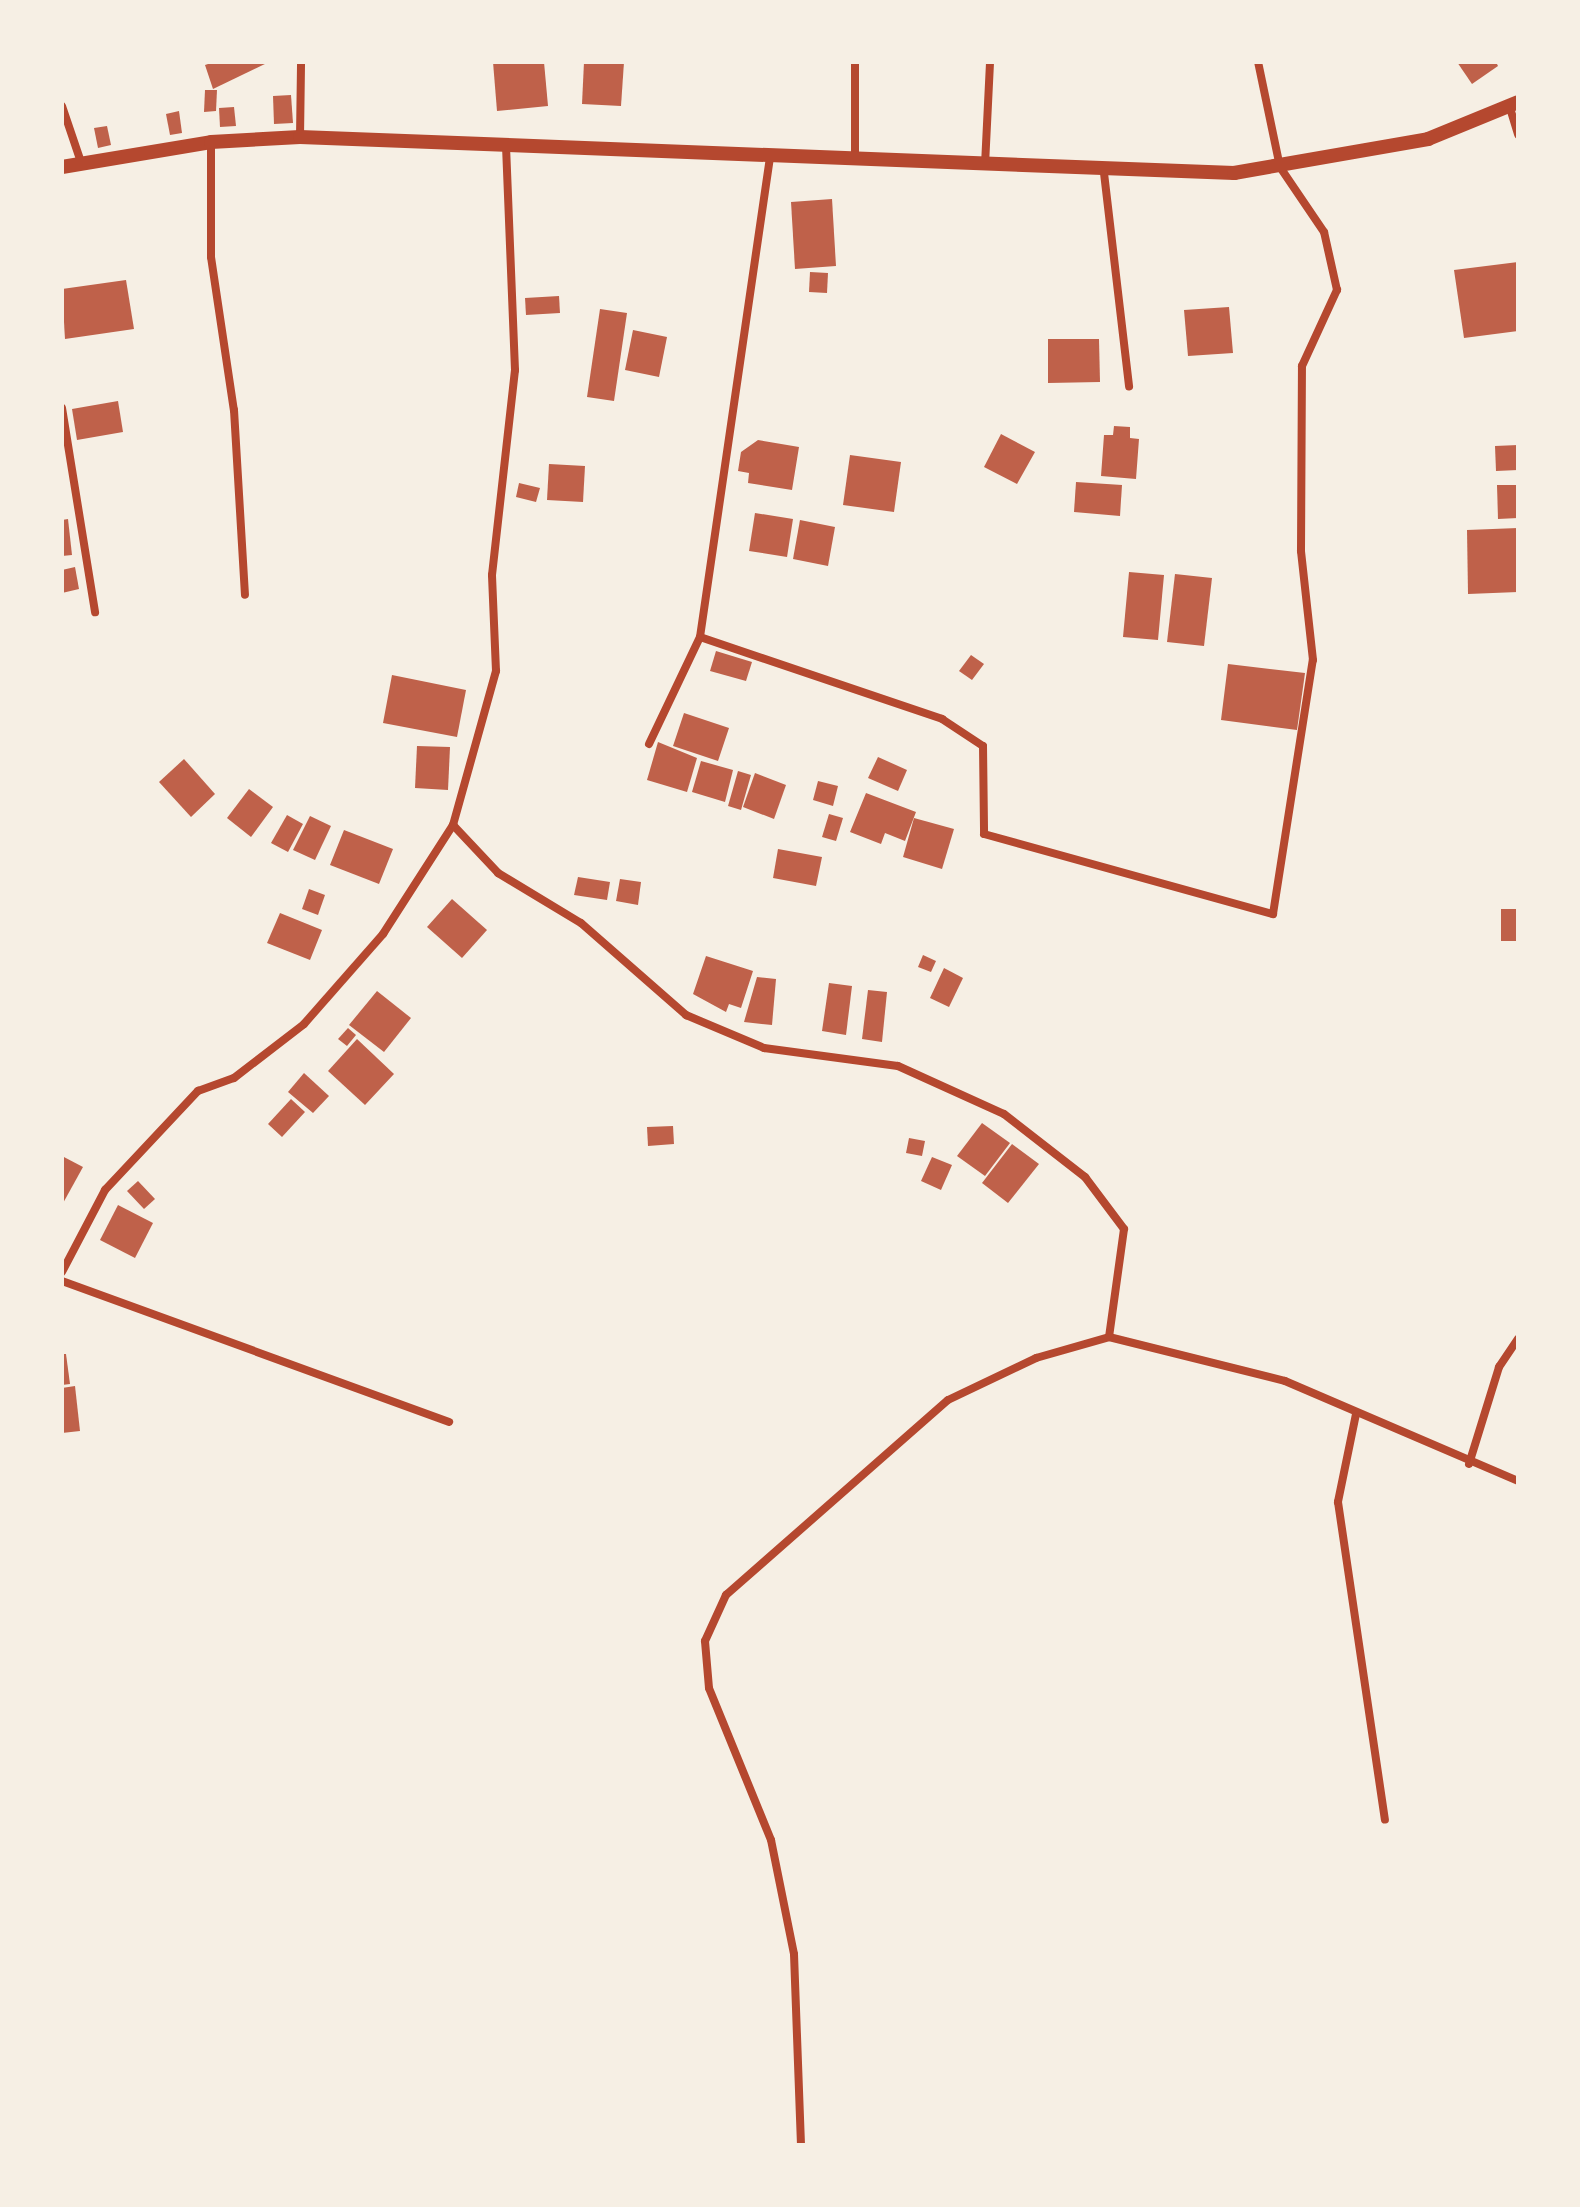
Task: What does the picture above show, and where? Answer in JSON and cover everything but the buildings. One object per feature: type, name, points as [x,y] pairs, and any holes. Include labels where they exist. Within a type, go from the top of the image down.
[{"type":"street","points":[[300,137],[301,62]]},
{"type":"street","points":[[855,62],[855,161]]},
{"type":"street","points":[[985,168],[990,62]]},
{"type":"street","points":[[700,637],[942,719],[983,746],[984,834],[1273,914],[1313,660],[1301,551],[1302,366],[1337,290],[1324,232],[1280,167],[1258,62]]},
{"type":"street","points":[[62,167],[211,142],[300,137],[1104,173],[1280,167],[1428,139],[1514,105],[1518,135]]},
{"type":"street","points":[[62,106],[81,162]]},
{"type":"street","points":[[211,142],[211,257],[234,410],[245,595]]},
{"type":"street","points":[[62,1272],[105,1190],[198,1091],[234,1078],[304,1024],[383,934],[453,825],[496,671],[492,575],[515,370],[506,147]]},
{"type":"street","points":[[649,744],[700,637],[770,160]]},
{"type":"street","points":[[1104,173],[1129,387]]},
{"type":"street","points":[[62,408],[95,612]]},
{"type":"street","points":[[453,825],[498,873],[581,923],[686,1015],[764,1048],[898,1066],[1004,1114],[1085,1177],[1124,1229],[1109,1337]]},
{"type":"street","points":[[62,1281],[449,1422]]},
{"type":"street","points":[[801,2145],[794,1954],[771,1840],[709,1688],[705,1641],[726,1595],[936,1409],[1036,1358],[1109,1337],[1285,1381],[1469,1464],[1518,1481]]},
{"type":"street","points":[[1469,1464],[1499,1367],[1518,1339]]},
{"type":"street","points":[[1356,1414],[1338,1502],[1385,1820]]}]
